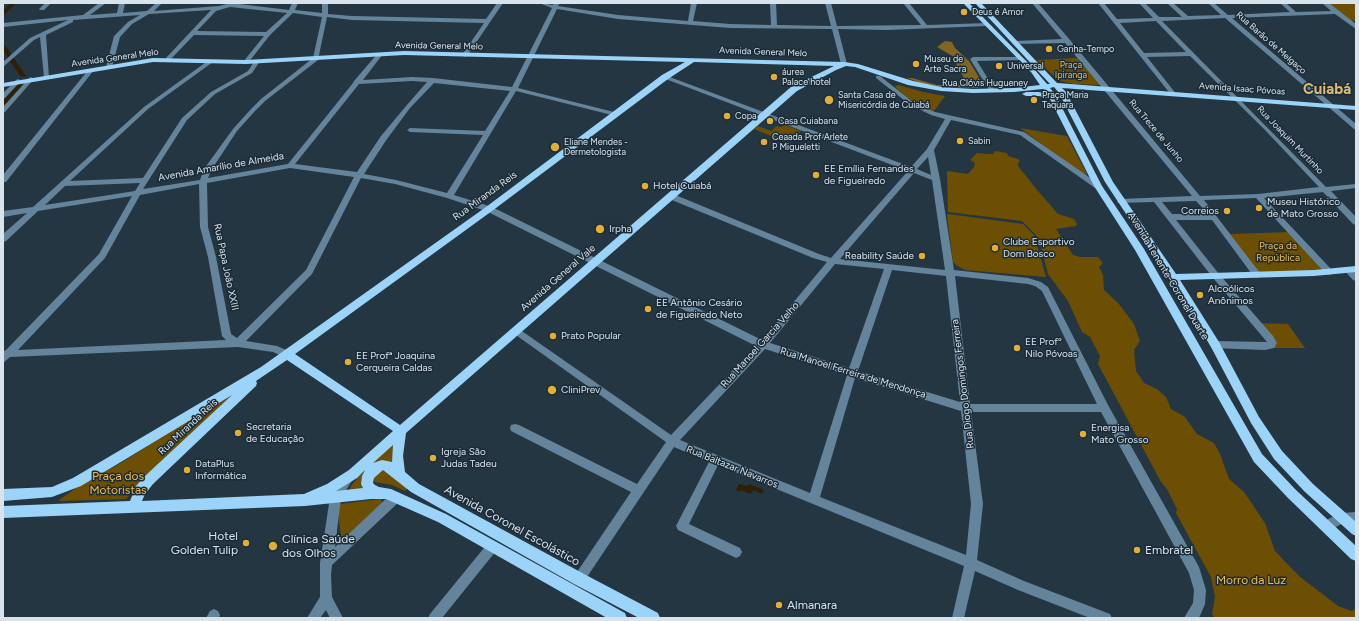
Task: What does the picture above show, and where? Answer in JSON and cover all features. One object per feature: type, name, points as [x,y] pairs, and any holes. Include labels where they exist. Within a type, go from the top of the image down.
[{"type":"main road","name":"Avenida Tenente-Coronel Duarte","points":[[966,3],[1021,58],[1046,86],[1098,186],[1139,249],[1258,458],[1277,480],[1356,555]]},
{"type":"main road","name":"Avenida Tenente-Coronel Duarte","points":[[978,3],[1056,85],[1065,97],[1109,182],[1173,277],[1215,345],[1256,420],[1278,455],[1304,483],[1356,530]]},
{"type":"main road","name":"Avenida General Melo","points":[[3,84],[142,62],[167,60],[246,62],[380,54],[845,62]]},
{"type":"main road","points":[[674,58],[681,61],[684,65]]},
{"type":"main road","name":"Rua Miranda Reis","points":[[288,355],[489,209],[665,77],[697,59]]},
{"type":"main road","points":[[794,89],[814,69],[803,62]]},
{"type":"main road","points":[[845,62],[856,65],[895,84]]},
{"type":"main road","name":"Avenida General Vale","points":[[305,500],[331,488],[353,474],[401,430],[794,89],[845,62]]},
{"type":"main road","name":"Rua Clóvis Hugueney","points":[[845,62],[895,84],[917,90],[941,94],[1030,94],[1053,98]]},
{"type":"main road","name":"Avenida Isaac Póvoas","points":[[895,84],[941,89],[992,90],[1038,88],[1056,85],[1356,108]]},
{"type":"main road","points":[[1139,249],[1147,254],[1164,272],[1173,277],[1329,272],[1352,269]]},
{"type":"main road","points":[[1168,300],[1182,302],[1196,323],[1206,331]]},
{"type":"main road","points":[[3,495],[50,493],[77,482],[288,355],[401,430],[397,456],[399,476]]},
{"type":"main road","name":"Rua Miranda Reis","points":[[137,506],[136,499],[140,490],[149,480],[265,370]]},
{"type":"main road","name":"Avenida Coronel Escolástico","points":[[378,493],[371,489],[367,484],[368,476],[372,469],[378,466],[386,465],[391,467],[399,476],[421,491],[579,579],[653,618]]},
{"type":"main road","points":[[3,512],[305,500],[378,493],[396,497],[442,518],[620,618]]},
{"type":"street","points":[[42,9],[48,3]]},
{"type":"street","points":[[3,65],[32,39],[82,17],[103,3]]},
{"type":"street","points":[[120,14],[122,3]]},
{"type":"street","points":[[109,67],[117,36],[130,23],[149,12],[159,3]]},
{"type":"street","points":[[167,60],[214,10],[237,3]]},
{"type":"street","points":[[246,62],[268,34],[291,12],[295,3]]},
{"type":"street","points":[[316,59],[325,15],[325,3]]},
{"type":"street","points":[[465,55],[500,3]]},
{"type":"street","points":[[542,3],[618,17],[730,26],[835,28],[986,24]]},
{"type":"street","points":[[690,23],[694,3]]},
{"type":"street","points":[[773,3],[774,27]]},
{"type":"street","points":[[828,3],[845,62]]},
{"type":"street","points":[[906,3],[925,26]]},
{"type":"street","name":"Rua Treze de Junho","points":[[1035,3],[1199,198],[1257,275]]},
{"type":"street","points":[[1101,3],[1174,95]]},
{"type":"street","name":"Rua Joaquim Murtinho","points":[[1142,3],[1356,222]]},
{"type":"street","points":[[1170,3],[1186,17]]},
{"type":"street","name":"Rua Barão de Melgaço","points":[[1211,3],[1356,128]]},
{"type":"street","points":[[1283,3],[1294,13]]},
{"type":"street","points":[[1325,3],[1356,27]]},
{"type":"street","points":[[229,5],[352,18],[488,21]]},
{"type":"street","points":[[450,196],[514,89],[556,5]]},
{"type":"street","points":[[3,25],[120,14],[219,8]]},
{"type":"street","points":[[1114,21],[1158,18],[1337,12]]},
{"type":"street","points":[[43,33],[47,77]]},
{"type":"street","points":[[192,33],[268,34]]},
{"type":"street","points":[[1016,42],[1068,41]]},
{"type":"street","points":[[290,166],[380,54]]},
{"type":"street","points":[[1141,55],[1191,54]]},
{"type":"street","points":[[992,90],[973,59],[1021,58]]},
{"type":"street","name":"Rua Papa João XXIII","points":[[238,343],[227,336],[212,257],[204,227],[203,182],[208,169],[235,130],[253,110],[263,100],[316,59]]},
{"type":"street","points":[[3,239],[146,108],[211,61]]},
{"type":"street","points":[[5,356],[102,256],[137,193],[184,119],[217,90],[250,72],[257,61]]},
{"type":"street","points":[[3,180],[91,70]]},
{"type":"street","points":[[665,77],[936,179]]},
{"type":"street","points":[[356,82],[412,78],[514,89],[616,114]]},
{"type":"street","points":[[3,111],[32,79]]},
{"type":"street","points":[[238,343],[309,272],[359,175],[384,138],[408,107],[433,80]]},
{"type":"street","points":[[3,97],[17,82]]},
{"type":"street","points":[[895,84],[920,109],[949,118],[1022,133],[1098,186]]},
{"type":"street","name":"Rua Manoel Garcia Velho","points":[[579,579],[672,441],[763,345],[833,261],[930,150],[949,118]]},
{"type":"street","points":[[410,130],[488,133]]},
{"type":"street","name":"Rua Diogo Domingos Ferreira","points":[[930,150],[936,179],[950,273],[977,504],[971,563],[958,618]]},
{"type":"street","name":"Avenida Amarílio de Almeida","points":[[3,214],[203,182],[290,166],[359,175],[396,182],[450,196],[489,209],[596,262]]},
{"type":"street","points":[[64,184],[145,180]]},
{"type":"street","points":[[1120,200],[1258,196],[1356,186]]},
{"type":"street","points":[[670,196],[816,256],[833,261],[1033,282],[1045,289],[1104,408],[1195,571],[1200,590],[1199,604],[1194,614],[1190,618]]},
{"type":"street","points":[[1258,196],[1329,272]]},
{"type":"street","points":[[1156,199],[1216,276],[1270,338],[1272,343],[1271,345],[1265,346],[1215,345]]},
{"type":"street","points":[[1170,217],[1214,217]]},
{"type":"street","name":"Rua Manoel Ferreira de Mendonça","points":[[596,262],[763,345],[965,408],[988,410],[1104,408]]},
{"type":"street","points":[[814,499],[852,373],[889,266]]},
{"type":"street","points":[[1352,269],[1356,278]]},
{"type":"street","name":"Rua Baltazar Navarros","points":[[516,331],[672,441],[715,460],[1106,618]]},
{"type":"street","points":[[5,356],[238,343],[274,350],[288,355]]},
{"type":"street","points":[[515,428],[638,490]]},
{"type":"street","points":[[715,460],[682,526],[736,552]]},
{"type":"street","points":[[337,618],[326,598],[326,563],[336,497],[353,474]]},
{"type":"street","points":[[326,563],[396,497]]},
{"type":"street","points":[[1331,531],[1331,523],[1342,518],[1356,517]]},
{"type":"street","points":[[434,618],[492,547]]},
{"type":"street","points":[[313,618],[326,598]]},
{"type":"green space","points":[[1327,3],[1356,3],[1356,21],[1349,20]]},
{"type":"green space","name":"Praça Ipiranga","points":[[1077,58],[1101,85],[1073,84],[1061,81],[1037,60]]},
{"type":"green space","points":[[898,85],[945,96],[934,111],[922,107],[907,97],[896,88],[895,86]]},
{"type":"green space","points":[[785,125],[801,131],[788,143],[754,129],[758,126],[771,131],[777,126],[781,127]]},
{"type":"green space","points":[[1020,128],[1067,136],[1087,174],[1082,174]]},
{"type":"green space","name":"Morro da Luz","points":[[995,151],[1007,153],[1008,156],[1018,159],[1020,162],[1018,163],[1018,166],[1058,214],[1074,219],[1077,224],[1076,226],[1056,229],[1073,255],[1080,257],[1098,257],[1103,263],[1099,267],[1103,275],[1104,290],[1119,304],[1134,324],[1140,341],[1134,350],[1136,371],[1144,383],[1157,389],[1166,397],[1171,409],[1185,417],[1197,434],[1214,443],[1220,454],[1229,479],[1244,492],[1265,523],[1275,551],[1299,576],[1338,606],[1352,611],[1356,609],[1356,618],[1215,618],[1212,614],[1215,597],[1211,577],[1176,513],[1177,509],[1167,489],[1161,482],[1098,364],[1100,356],[1090,337],[1082,332],[1068,301],[1048,274],[1042,250],[1035,234],[1022,221],[948,212],[947,171],[968,174],[974,167],[975,163],[970,160],[977,153],[993,154]]},
{"type":"green space","name":"Clube Esportivo Dom Bosco","points":[[948,214],[1023,224],[1034,235],[1046,277],[965,270],[956,265],[953,262]]},
{"type":"green space","name":"Praça da República","points":[[1290,232],[1326,271],[1257,272],[1230,234]]},
{"type":"green space","points":[[1259,323],[1288,324],[1305,348],[1271,348]]},
{"type":"green space","name":"Praça dos Motoristas","points":[[229,395],[231,396],[143,480],[126,499],[58,501],[76,488],[119,464]]},
{"type":"green space","points":[[394,443],[392,466],[381,462],[367,489],[349,491],[359,476]]},
{"type":"green space","points":[[383,470],[408,488],[405,491],[392,485],[375,482],[373,476]]},
{"type":"green space","points":[[381,499],[382,503],[345,538],[341,537],[338,511],[340,504]]},
{"type":"shaded area","points":[[945,41],[952,42],[955,48],[969,61],[982,82],[981,87],[940,87],[926,85],[907,78],[937,85],[953,85],[963,83],[965,81],[962,74],[959,72],[954,57],[937,47]]},
{"type":"shaded area","points":[[739,484],[748,486],[749,484],[764,490],[762,494],[753,490],[751,494],[741,490],[740,492],[736,490]]},
{"type":"waterway","points":[[3,14],[14,3]]},
{"type":"waterway","points":[[3,46],[23,76]]},
{"type":"waterway","points":[[3,105],[22,83]]},
{"type":"place","name":"Deus é Amor","points":[[964,12]]},
{"type":"place","name":"Ganha-Tempo","points":[[1049,49]]},
{"type":"place","name":"Museu de Arte Sacra","points":[[916,64]]},
{"type":"place","name":"Universal","points":[[999,66]]},
{"type":"place","name":"áurea Palace hotel","points":[[774,77]]},
{"type":"place","name":"Santa Casa de Misericórdia de Cuiabá","points":[[829,100]]},
{"type":"place","name":"Praça Maria Taquara","points":[[1034,100]]},
{"type":"place","name":"Copa","points":[[727,116]]},
{"type":"place","name":"Casa Cuiabana","points":[[770,121]]},
{"type":"place","name":"Sabin","points":[[960,141]]},
{"type":"place","name":"Ceaada Prof Arlete P Migueletti","points":[[764,142]]},
{"type":"place","name":"Eliane Mendes - Dermetologista","points":[[555,147]]},
{"type":"place","name":"EE Emília Fernandes de Figueiredo","points":[[816,175]]},
{"type":"place","name":"Hotel Cuiabá","points":[[645,186]]},
{"type":"place","name":"Museu Histórico de Mato Grosso","points":[[1259,208]]},
{"type":"place","name":"Correios","points":[[1227,211]]},
{"type":"place","name":"Irpha","points":[[600,229]]},
{"type":"place","name":"Clube Esportivo Dom Bosco","points":[[995,248]]},
{"type":"place","name":"Reability Saúde","points":[[922,256]]},
{"type":"place","name":"Alcoólicos Anônimos","points":[[1200,295]]},
{"type":"place","name":"EE Antônio Cesário de Figueiredo Neto","points":[[648,309]]},
{"type":"place","name":"Prato Popular","points":[[553,336]]},
{"type":"place","name":"EE Profº Nilo Póvoas","points":[[1017,348]]},
{"type":"place","name":"EE Profª Joaquina Cerqueira Caldas","points":[[348,362]]},
{"type":"place","name":"CliniPrev","points":[[552,390]]},
{"type":"place","name":"Secretaria de Educação","points":[[238,433]]},
{"type":"place","name":"Energisa Mato Grosso","points":[[1083,434]]},
{"type":"place","name":"Igreja São Judas Tadeu","points":[[433,458]]},
{"type":"place","name":"DataPlus Informática","points":[[187,470]]},
{"type":"place","name":"Hotel Golden Tulip","points":[[246,543]]},
{"type":"place","name":"Clínica Saúde dos Olhos","points":[[273,546]]},
{"type":"place","name":"Embratel","points":[[1137,550]]},
{"type":"place","name":"Almanara","points":[[779,605]]},
{"type":"district","name":"Cuiabá","points":[[1327,90]]}]
